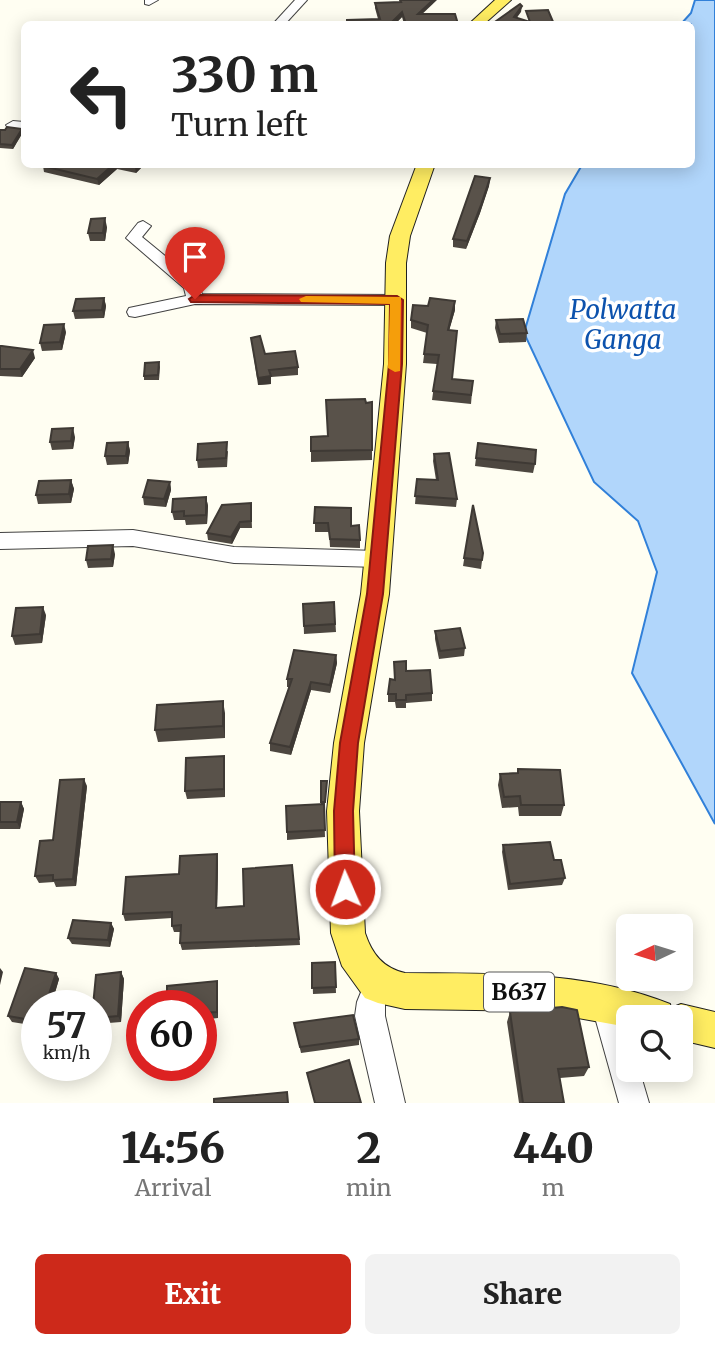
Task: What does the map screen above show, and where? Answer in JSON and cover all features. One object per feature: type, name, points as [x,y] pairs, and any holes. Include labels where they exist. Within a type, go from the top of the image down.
[{"type":"main road","points":[[480,21],[504,0]]},
{"type":"main road","points":[[378,985],[354,954],[348,933],[343,811],[349,743],[375,594],[395,364],[398,248],[425,168]]},
{"type":"main road","name":"B637","points":[[378,985],[405,991],[539,993],[616,1006]]},
{"type":"street","points":[[282,21],[301,0]]},
{"type":"street","points":[[143,226],[134,238],[192,286],[195,299]]},
{"type":"street","points":[[135,312],[195,299],[397,300]]},
{"type":"street","points":[[0,541],[133,538],[233,555],[378,559]]},
{"type":"street","points":[[378,985],[371,1002],[370,1016],[390,1103]]},
{"type":"street","points":[[604,1003],[634,1103]]},
{"type":"water","name":"Polwatta Ganga","points":[[695,0],[715,0],[715,824],[632,673],[657,572],[638,521],[594,482],[524,333],[565,194],[580,168],[695,168],[695,21],[684,21],[691,13]]},
{"type":"building","points":[[400,0],[433,0],[418,14],[455,14],[457,21],[405,21],[402,12],[393,21],[347,21],[380,19],[375,3],[401,2]]},
{"type":"building","points":[[520,4],[522,6],[514,17],[527,21],[496,21]]},
{"type":"building","points":[[548,10],[553,21],[530,21],[526,11]]},
{"type":"building","points":[[7,127],[21,129],[12,145],[0,144],[0,130]]},
{"type":"building","points":[[51,168],[109,168],[97,179]]},
{"type":"building","points":[[475,176],[490,178],[481,205],[467,241],[453,239]]},
{"type":"building","points":[[105,218],[103,233],[88,233],[91,219]]},
{"type":"building","points":[[104,298],[102,310],[73,311],[76,299]]},
{"type":"building","points":[[430,298],[455,301],[448,330],[457,331],[452,379],[473,381],[471,395],[433,391],[439,355],[424,354],[428,325],[411,320],[413,305],[428,306]]},
{"type":"building","points":[[523,319],[527,333],[500,334],[496,320]]},
{"type":"building","points":[[64,324],[60,342],[40,343],[44,325]]},
{"type":"building","points":[[260,336],[265,354],[295,351],[298,367],[269,370],[271,376],[258,378],[251,338]]},
{"type":"building","points":[[0,346],[33,350],[20,369],[0,369]]},
{"type":"building","points":[[159,362],[158,375],[144,376],[145,363]]},
{"type":"building","points":[[365,399],[366,403],[372,402],[372,450],[311,451],[311,437],[328,436],[326,400]]},
{"type":"building","points":[[73,428],[71,441],[50,442],[52,429]]},
{"type":"building","points":[[128,442],[126,456],[105,456],[107,443]]},
{"type":"building","points":[[227,442],[226,458],[197,460],[198,444]]},
{"type":"building","points":[[478,443],[536,450],[535,464],[476,458]]},
{"type":"building","points":[[449,453],[457,499],[415,496],[417,479],[438,480],[434,454]]},
{"type":"building","points":[[71,480],[69,494],[36,495],[39,481]]},
{"type":"building","points":[[148,480],[170,482],[164,499],[143,497]]},
{"type":"building","points":[[206,497],[206,515],[184,516],[184,511],[172,512],[173,499]]},
{"type":"building","points":[[251,503],[251,521],[240,522],[231,537],[207,533],[222,505]]},
{"type":"building","points":[[473,505],[483,553],[482,560],[464,558]]},
{"type":"building","points":[[315,507],[351,508],[351,526],[359,525],[360,540],[330,539],[328,523],[314,523]]},
{"type":"building","points":[[113,545],[111,559],[86,560],[88,546]]},
{"type":"building","points":[[334,602],[335,624],[304,626],[303,604]]},
{"type":"building","points":[[43,607],[40,634],[12,636],[16,608]]},
{"type":"building","points":[[460,628],[465,648],[440,651],[435,631]]},
{"type":"building","points":[[294,650],[336,655],[330,685],[311,682],[290,747],[270,743],[292,679],[287,679]]},
{"type":"building","points":[[406,661],[406,671],[430,670],[432,693],[406,695],[406,700],[396,700],[396,694],[388,694],[390,679],[395,680],[394,662]]},
{"type":"building","points":[[223,701],[223,726],[155,730],[157,705]]},
{"type":"building","points":[[224,756],[224,789],[185,791],[186,758]]},
{"type":"building","points":[[518,769],[560,770],[564,805],[521,805],[520,796],[504,797],[500,774],[518,773]]},
{"type":"building","points":[[84,779],[73,879],[53,880],[53,875],[35,876],[40,841],[53,840],[60,780]]},
{"type":"building","points":[[321,781],[327,781],[325,802],[321,802]]},
{"type":"building","points":[[0,802],[21,802],[17,822],[0,822]]},
{"type":"building","points":[[324,804],[325,830],[287,832],[286,806]]},
{"type":"building","points":[[550,842],[554,860],[561,860],[565,878],[510,884],[503,845]]},
{"type":"building","points":[[217,854],[216,908],[244,906],[243,869],[292,865],[299,939],[180,943],[181,925],[172,926],[172,912],[123,914],[126,877],[179,874],[180,856]]},
{"type":"building","points":[[73,920],[111,923],[108,940],[68,938]]},
{"type":"building","points":[[335,962],[336,987],[312,988],[312,963]]},
{"type":"building","points":[[25,968],[56,973],[50,990],[21,990],[21,1018],[8,1016]]},
{"type":"building","points":[[121,972],[118,1016],[112,1017],[112,990],[95,990],[96,975]]},
{"type":"building","points":[[217,981],[217,990],[167,990],[167,986]]},
{"type":"building","points":[[562,1007],[577,1010],[589,1067],[558,1069],[564,1103],[523,1103],[510,1012]]},
{"type":"building","points":[[353,1015],[359,1039],[300,1047],[294,1023]]},
{"type":"building","points":[[349,1060],[361,1103],[315,1103],[307,1073]]},
{"type":"building","points":[[287,1092],[288,1103],[214,1103],[214,1099]]},
{"type":"slow traffic","points":[[306,299],[397,300],[395,368]]},
{"type":"route","points":[[195,299],[397,300],[395,364],[375,594],[349,743],[343,811],[345,889]]}]
